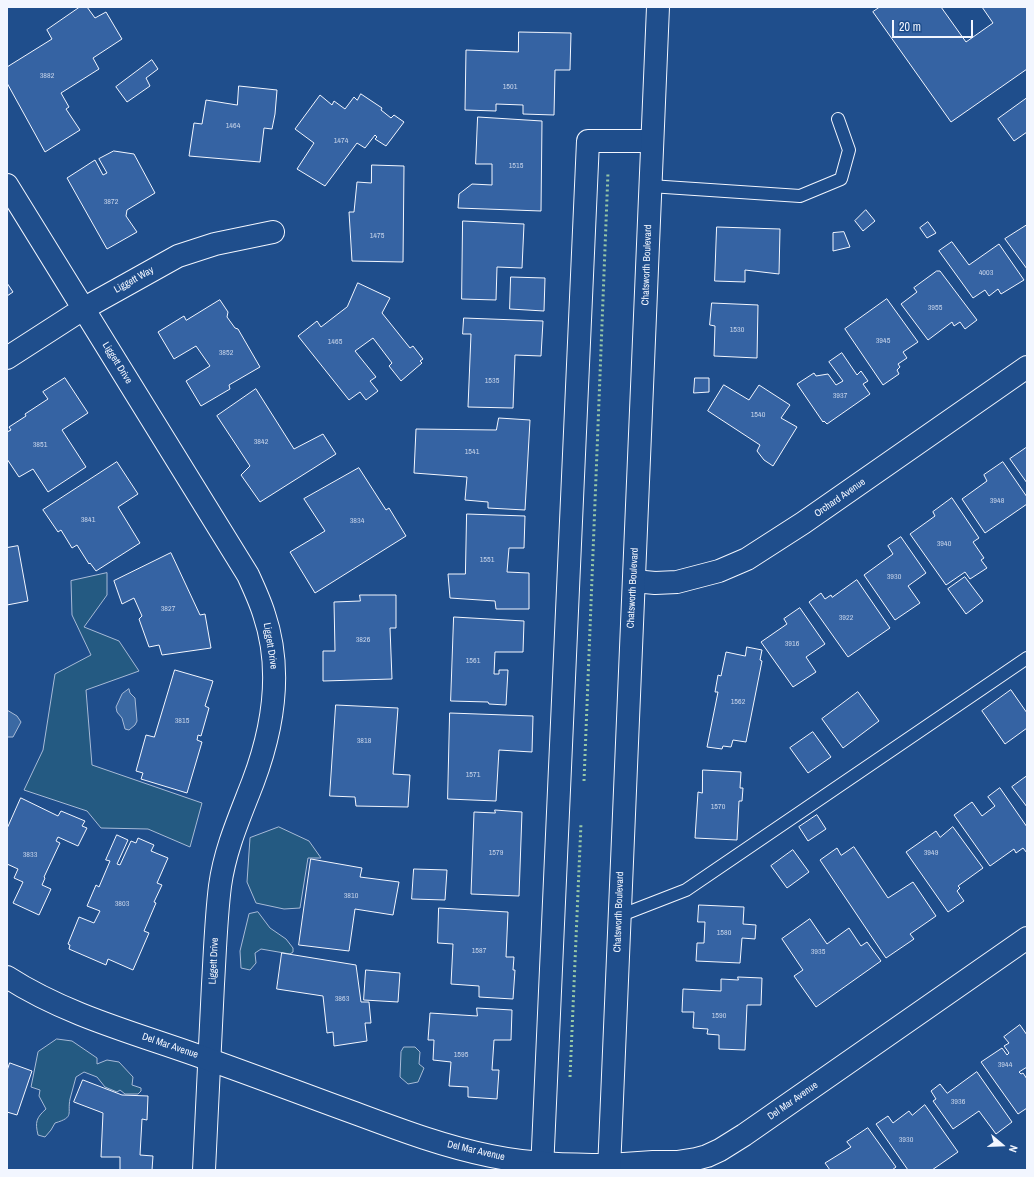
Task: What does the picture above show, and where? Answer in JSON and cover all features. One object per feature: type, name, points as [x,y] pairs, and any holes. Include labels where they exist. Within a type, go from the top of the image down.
[{"type":"street","name":"Chatsworth Boulevard","points":[[609,1167],[658,7]]},
{"type":"street","points":[[542,1167],[588,141],[652,141]]},
{"type":"street","name":"Liggett Drive","points":[[7,185],[248,575],[265,616],[272,649],[274,665],[274,698],[267,741],[229,846],[220,887],[216,928],[204,1170]]},
{"type":"street","name":"Liggett Way","points":[[7,358],[83,308],[178,256],[215,244],[273,232]]},
{"type":"street","name":"Orchard Avenue","points":[[634,581],[655,583],[677,582],[719,571],[747,559],[803,523],[1027,367]]},
{"type":"street","name":"Del Mar Avenue","points":[[7,977],[52,1002],[92,1019],[210,1060],[394,1128],[448,1145],[542,1167],[569,1165],[609,1167],[684,1161],[702,1158],[720,1150],[744,1135],[1027,938]]},
{"type":"lane","points":[[650,186],[800,196],[841,179],[850,150],[838,119]]},
{"type":"lane","points":[[619,916],[686,890],[1027,658]]},
{"type":"shaded area","points":[[107,573],[107,595],[84,627],[119,641],[139,671],[86,690],[92,765],[202,803],[190,847],[148,829],[101,828],[87,811],[24,790],[43,750],[55,674],[91,655],[72,615],[71,581]]},
{"type":"shaded area","points":[[129,689],[130,693],[135,698],[137,721],[129,730],[125,729],[122,718],[117,712],[116,707],[122,694]]},
{"type":"shaded area","points":[[7,710],[17,716],[21,722],[13,737],[7,737]]},
{"type":"shaded area","points":[[279,827],[309,841],[321,858],[308,858],[300,908],[284,909],[256,903],[247,882],[250,838]]},
{"type":"shaded area","points":[[258,912],[270,928],[286,939],[293,948],[293,952],[290,954],[261,949],[255,953],[256,963],[250,970],[241,968],[240,951],[249,914]]},
{"type":"shaded area","points":[[57,1039],[72,1041],[97,1058],[97,1064],[107,1060],[119,1062],[133,1077],[132,1085],[141,1088],[141,1091],[138,1094],[125,1094],[120,1090],[117,1092],[105,1087],[97,1077],[84,1072],[76,1077],[69,1104],[68,1117],[55,1123],[45,1137],[38,1135],[37,1120],[46,1109],[39,1096],[40,1090],[31,1087],[38,1052]]},
{"type":"shaded area","points":[[404,1047],[415,1047],[420,1052],[419,1064],[424,1068],[418,1082],[408,1084],[400,1077],[401,1052]]},
{"type":"building","points":[[80,7],[87,7],[95,18],[106,12],[122,39],[93,58],[99,69],[61,93],[69,107],[66,109],[80,130],[45,152],[7,83],[7,67],[52,39],[47,30]]},
{"type":"building","points":[[880,7],[941,7],[966,42],[993,23],[982,7],[1027,7],[1027,69],[951,122],[873,12]]},
{"type":"building","points":[[519,32],[571,33],[570,70],[555,70],[554,115],[523,114],[523,105],[496,104],[496,111],[465,110],[466,50],[518,52]]},
{"type":"building","points":[[152,60],[158,69],[146,78],[150,86],[127,102],[116,87]]},
{"type":"building","points":[[239,86],[277,90],[272,129],[264,128],[260,162],[189,156],[194,123],[202,124],[206,100],[237,105]]},
{"type":"building","points":[[361,94],[382,108],[381,110],[391,118],[394,115],[404,122],[386,146],[375,139],[377,137],[375,135],[365,148],[357,143],[325,186],[297,169],[314,143],[295,129],[320,95],[332,105],[334,101],[345,109],[354,97],[357,100]]},
{"type":"building","points":[[1027,98],[1027,132],[1014,141],[998,119]]},
{"type":"building","points":[[478,117],[542,121],[541,211],[458,208],[459,194],[472,184],[492,185],[492,164],[476,164]]},
{"type":"building","points":[[114,151],[134,154],[155,193],[127,210],[126,216],[137,232],[107,249],[67,178],[95,160],[103,175],[107,173],[99,159]]},
{"type":"building","points":[[372,165],[404,166],[403,262],[352,261],[349,212],[354,212],[357,182],[371,183]]},
{"type":"building","points":[[866,210],[875,221],[863,231],[855,221]]},
{"type":"building","points":[[463,221],[524,224],[522,268],[497,267],[496,300],[462,299]]},
{"type":"building","points":[[928,222],[936,233],[927,238],[920,228]]},
{"type":"building","points":[[1027,225],[1027,269],[1005,239]]},
{"type":"building","points":[[717,227],[780,229],[779,274],[745,270],[745,282],[715,281]]},
{"type":"building","points":[[844,232],[850,247],[833,251],[833,233]]},
{"type":"building","points":[[952,242],[969,265],[999,244],[1024,280],[1001,294],[998,289],[989,296],[985,290],[973,298],[939,251]]},
{"type":"building","points":[[937,271],[940,271],[977,320],[965,329],[960,322],[954,326],[952,322],[928,340],[901,304],[917,292],[914,288]]},
{"type":"building","points":[[511,277],[545,278],[544,311],[510,309]]},
{"type":"building","points":[[7,283],[13,292],[7,296]]},
{"type":"building","points":[[358,283],[390,298],[382,313],[410,348],[413,346],[423,359],[420,361],[422,363],[401,381],[389,366],[392,363],[373,338],[355,351],[376,377],[370,381],[378,391],[366,400],[360,392],[349,400],[298,336],[317,321],[321,327],[347,307]]},
{"type":"building","points":[[887,299],[918,342],[903,352],[907,358],[898,364],[900,367],[897,370],[899,374],[883,385],[845,329]]},
{"type":"building","points":[[220,300],[228,312],[227,317],[235,328],[238,329],[260,367],[229,385],[230,389],[201,406],[186,381],[210,366],[196,346],[174,359],[158,332],[184,316],[186,320]]},
{"type":"building","points":[[712,303],[758,305],[757,358],[714,356],[715,326],[710,325]]},
{"type":"building","points":[[464,318],[543,321],[541,356],[515,355],[513,408],[468,407],[471,334],[463,334]]},
{"type":"building","points":[[842,353],[857,375],[861,371],[868,381],[863,384],[870,394],[827,424],[824,421],[823,422],[797,384],[814,373],[816,376],[828,374],[836,385],[843,381],[829,362]]},
{"type":"building","points":[[65,378],[88,413],[62,430],[86,467],[48,492],[33,469],[19,477],[7,459],[7,432],[11,430],[9,427],[26,416],[25,414],[48,399],[43,392]]},
{"type":"building","points":[[695,378],[709,378],[709,392],[694,393]]},
{"type":"building","points":[[724,385],[749,400],[759,385],[790,405],[781,418],[797,427],[773,466],[764,460],[757,451],[760,445],[708,411]]},
{"type":"building","points":[[256,389],[294,449],[323,434],[336,454],[260,502],[241,475],[250,466],[217,416]]},
{"type":"building","points":[[499,418],[530,420],[525,510],[488,508],[488,502],[465,500],[467,477],[414,473],[416,429],[496,430]]},
{"type":"building","points":[[1026,448],[1027,449],[1027,483],[1010,459]]},
{"type":"building","points":[[117,462],[138,494],[118,507],[140,543],[96,571],[90,563],[89,564],[77,545],[72,548],[61,530],[58,532],[43,510]]},
{"type":"building","points":[[1003,462],[1027,497],[1027,504],[985,533],[962,499],[987,481],[984,475]]},
{"type":"building","points":[[359,468],[386,510],[389,508],[406,536],[315,593],[290,552],[325,531],[304,499]]},
{"type":"building","points":[[952,498],[979,538],[973,542],[984,558],[981,560],[987,568],[970,579],[965,572],[946,585],[910,534],[935,516],[933,512]]},
{"type":"building","points":[[467,514],[525,516],[524,548],[509,548],[507,572],[529,573],[529,609],[496,609],[495,601],[450,598],[448,574],[465,574]]},
{"type":"building","points":[[901,537],[926,573],[908,586],[920,603],[895,620],[864,575],[893,554],[888,546]]},
{"type":"building","points":[[18,546],[28,601],[7,605],[7,548]]},
{"type":"building","points":[[171,553],[200,615],[205,614],[211,648],[162,655],[159,645],[149,647],[139,619],[142,616],[134,598],[122,604],[114,581]]},
{"type":"building","points":[[965,577],[983,601],[966,614],[948,589]]},
{"type":"building","points":[[857,580],[890,628],[848,657],[809,602],[821,593],[825,599],[831,595],[832,597]]},
{"type":"building","points":[[360,595],[396,595],[396,628],[390,628],[392,679],[323,681],[323,651],[335,651],[334,602],[360,601]]},
{"type":"building","points":[[800,608],[825,644],[806,657],[816,672],[793,687],[761,642],[787,624],[784,619]]},
{"type":"building","points":[[454,617],[524,621],[523,652],[495,652],[494,674],[499,674],[499,670],[508,670],[506,705],[489,704],[488,702],[451,701]]},
{"type":"building","points":[[747,647],[762,650],[760,660],[762,661],[746,742],[733,740],[731,747],[723,746],[722,749],[707,747],[718,692],[715,692],[718,675],[721,676],[726,652],[745,656]]},
{"type":"building","points":[[175,670],[213,681],[205,706],[209,708],[201,736],[198,735],[197,740],[202,742],[187,793],[141,779],[143,773],[136,771],[146,735],[154,737]]},
{"type":"building","points":[[1011,690],[1027,713],[1027,728],[1005,744],[982,711]]},
{"type":"building","points":[[858,692],[879,721],[843,748],[822,719]]},
{"type":"building","points":[[336,705],[398,708],[393,774],[410,775],[408,807],[356,806],[355,797],[330,796]]},
{"type":"building","points":[[450,713],[533,716],[532,752],[499,750],[496,801],[448,799]]},
{"type":"building","points":[[813,732],[831,757],[808,773],[790,748]]},
{"type":"building","points":[[703,770],[741,772],[740,788],[743,788],[742,801],[739,801],[737,840],[695,838],[698,792],[702,793]]},
{"type":"building","points":[[1027,776],[1027,807],[1012,787]]},
{"type":"building","points":[[1000,788],[1027,827],[1027,853],[1023,848],[1016,853],[1014,849],[990,866],[954,815],[972,802],[982,816],[995,806],[988,797]]},
{"type":"building","points":[[21,798],[58,816],[61,811],[85,821],[82,826],[87,828],[78,846],[58,837],[56,841],[60,843],[44,877],[45,878],[42,885],[51,889],[39,915],[13,903],[23,882],[14,878],[18,869],[7,864],[7,829]]},
{"type":"building","points":[[495,810],[522,812],[519,896],[471,894],[474,812],[495,813]]},
{"type":"building","points":[[817,815],[826,829],[808,841],[799,827]]},
{"type":"building","points":[[953,827],[983,868],[958,886],[960,888],[957,891],[964,901],[948,912],[906,852],[936,831],[940,837]]},
{"type":"building","points":[[117,835],[128,840],[117,864],[120,865],[131,841],[136,843],[138,838],[154,845],[151,851],[168,858],[157,883],[162,885],[154,902],[156,903],[144,931],[149,933],[133,970],[108,959],[106,965],[69,949],[70,945],[68,944],[79,917],[94,923],[100,911],[87,906],[96,885],[99,887],[110,861],[106,860]]},
{"type":"building","points":[[854,847],[888,898],[913,882],[936,916],[910,934],[914,939],[886,958],[820,860],[837,848],[841,855]]},
{"type":"building","points":[[793,850],[809,872],[787,888],[771,866]]},
{"type":"building","points":[[311,859],[362,868],[360,877],[399,882],[393,915],[355,909],[349,951],[299,945]]},
{"type":"building","points":[[414,869],[447,870],[445,900],[412,899]]},
{"type":"building","points":[[699,905],[744,907],[743,924],[756,925],[755,939],[742,938],[740,963],[696,961],[697,943],[704,943],[705,922],[698,922]]},
{"type":"building","points":[[439,908],[508,912],[506,957],[514,957],[513,970],[515,970],[513,999],[479,997],[479,986],[451,984],[453,944],[438,943]]},
{"type":"building","points":[[810,919],[827,944],[849,928],[861,946],[867,942],[881,961],[816,1007],[794,976],[803,970],[782,939]]},
{"type":"building","points":[[282,953],[356,965],[361,1002],[369,1002],[371,1023],[365,1023],[367,1041],[334,1046],[333,1032],[327,1033],[323,996],[277,989]]},
{"type":"building","points":[[366,970],[400,973],[398,1002],[364,1000]]},
{"type":"building","points":[[738,977],[762,978],[761,1005],[747,1005],[745,1050],[719,1049],[719,1035],[707,1034],[708,1029],[693,1028],[694,1012],[682,1012],[683,989],[721,991],[721,979],[738,980]]},
{"type":"building","points":[[477,1008],[512,1010],[511,1040],[494,1040],[492,1070],[499,1070],[497,1099],[468,1097],[468,1087],[449,1086],[451,1062],[433,1060],[434,1040],[428,1040],[430,1013],[477,1016]]},
{"type":"building","points":[[1020,1025],[1027,1035],[1027,1067],[1019,1072],[1021,1074],[1023,1073],[1027,1079],[1027,1108],[1018,1114],[981,1062],[1002,1048],[1007,1055],[1009,1053],[1004,1046],[1009,1043],[1004,1037]]},
{"type":"building","points":[[10,1063],[32,1071],[17,1115],[7,1112],[7,1071]]},
{"type":"building","points":[[977,1072],[1012,1122],[996,1134],[979,1111],[953,1129],[933,1101],[936,1099],[931,1091],[940,1084],[947,1093]]},
{"type":"building","points":[[83,1080],[122,1095],[148,1096],[147,1120],[142,1119],[140,1155],[153,1156],[152,1170],[120,1170],[120,1157],[101,1157],[103,1113],[74,1102]]},
{"type":"building","points":[[925,1105],[958,1152],[932,1170],[908,1170],[876,1124],[888,1116],[893,1123],[909,1111],[912,1115]]},
{"type":"building","points":[[868,1128],[896,1167],[892,1170],[830,1170],[825,1163],[851,1147],[847,1142]]},
{"type":"hedge","points":[[584,781],[608,172]]},
{"type":"hedge","points":[[570,1077],[581,823]]}]
